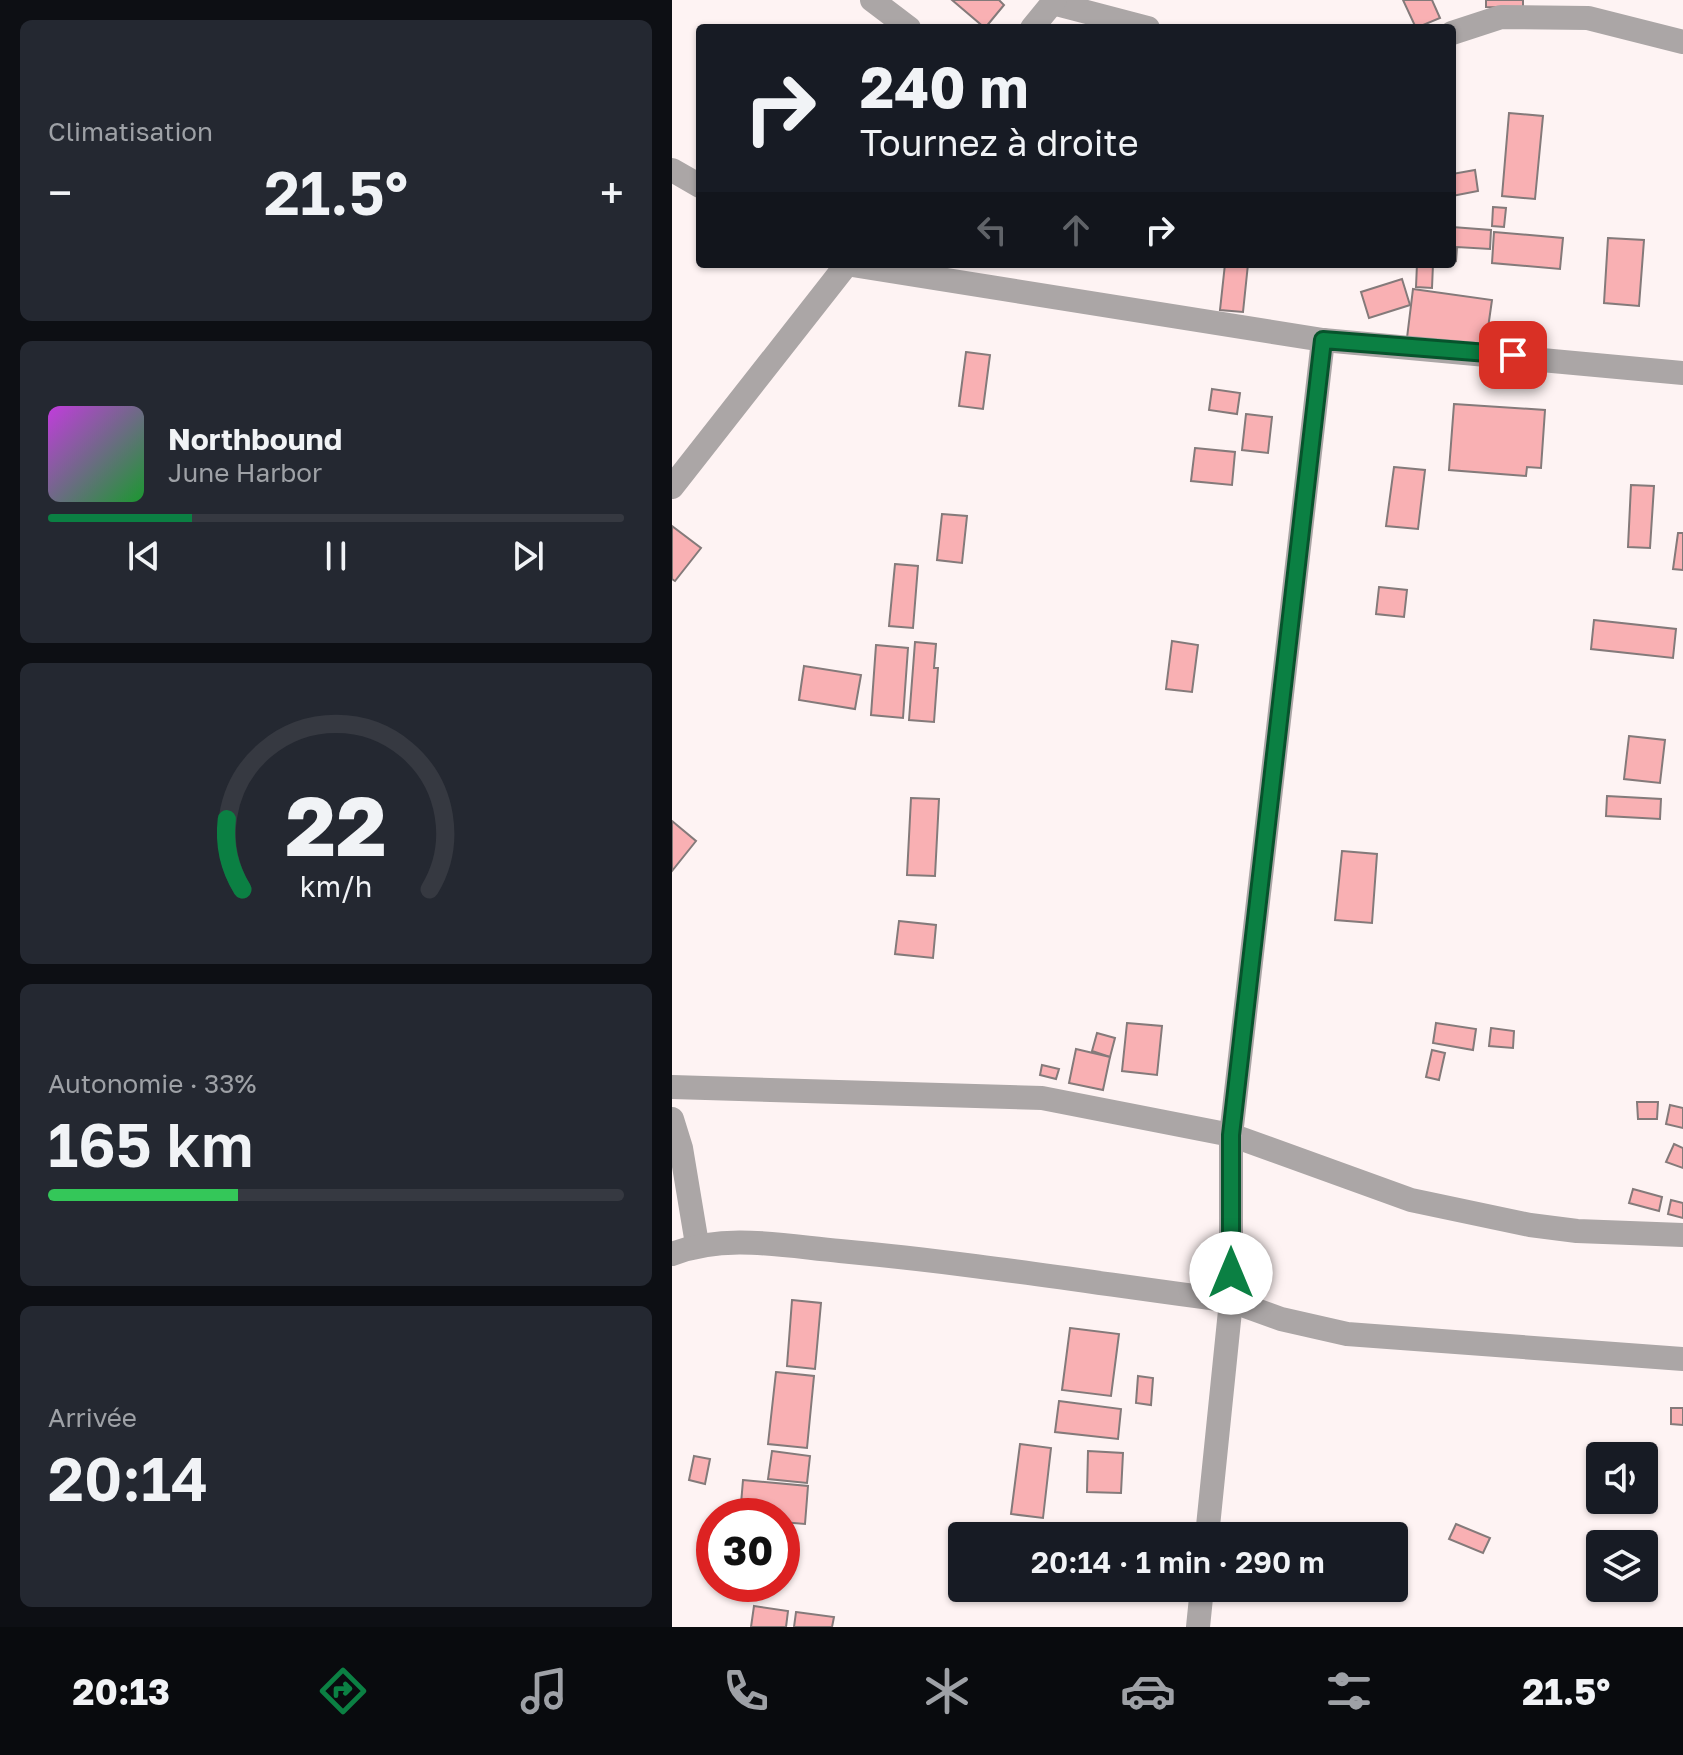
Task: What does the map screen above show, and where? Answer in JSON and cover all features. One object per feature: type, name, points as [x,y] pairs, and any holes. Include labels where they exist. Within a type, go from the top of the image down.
[{"type":"street","points":[[872,0],[904,24]]},
{"type":"street","points":[[1035,24],[1054,2],[1134,24]]},
{"type":"street","points":[[1456,32],[1501,17],[1588,18],[1683,42]]},
{"type":"street","points":[[672,170],[696,184]]},
{"type":"street","points":[[672,487],[844,268]]},
{"type":"street","points":[[872,268],[1323,340],[1683,373]]},
{"type":"street","points":[[1208,1522],[1231,1301],[1231,1135],[1323,340]]},
{"type":"street","points":[[672,1087],[1042,1098],[1231,1135],[1411,1200],[1561,1229],[1683,1235]]},
{"type":"street","points":[[672,1119],[681,1148],[697,1244]]},
{"type":"street","points":[[672,1254],[697,1244],[735,1241],[892,1256],[1231,1301],[1281,1319],[1347,1334],[1683,1359]]},
{"type":"street","points":[[1198,1627],[1201,1602]]},
{"type":"building","points":[[952,0],[999,0],[1004,5],[988,24],[980,24]]},
{"type":"building","points":[[1403,0],[1432,0],[1440,18],[1426,24],[1414,24]]},
{"type":"building","points":[[1486,0],[1523,0],[1523,8],[1486,7]]},
{"type":"building","points":[[1509,113],[1543,116],[1535,199],[1502,196]]},
{"type":"building","points":[[1475,170],[1478,191],[1456,195],[1456,173]]},
{"type":"building","points":[[1493,207],[1506,208],[1504,227],[1492,226]]},
{"type":"building","points":[[1456,227],[1491,230],[1490,249],[1457,247],[1456,261]]},
{"type":"building","points":[[1494,232],[1563,238],[1560,269],[1492,263]]},
{"type":"building","points":[[1608,238],[1644,240],[1639,306],[1604,303]]},
{"type":"building","points":[[1225,268],[1248,268],[1243,312],[1220,310]]},
{"type":"building","points":[[1417,268],[1433,268],[1432,288],[1416,287]]},
{"type":"building","points":[[1402,279],[1410,305],[1369,318],[1361,292]]},
{"type":"building","points":[[1413,289],[1492,300],[1485,349],[1407,338]]},
{"type":"building","points":[[966,352],[990,355],[983,409],[959,406]]},
{"type":"building","points":[[1212,389],[1240,393],[1237,414],[1209,410]]},
{"type":"building","points":[[1454,404],[1545,410],[1541,468],[1527,467],[1526,476],[1449,470]]},
{"type":"building","points":[[1246,414],[1272,417],[1268,453],[1242,450]]},
{"type":"building","points":[[1195,448],[1235,452],[1232,485],[1191,481]]},
{"type":"building","points":[[1394,467],[1425,470],[1418,529],[1386,526]]},
{"type":"building","points":[[1631,485],[1654,486],[1650,548],[1628,547]]},
{"type":"building","points":[[942,514],[967,516],[962,563],[937,560]]},
{"type":"building","points":[[672,526],[701,548],[675,581],[672,579]]},
{"type":"building","points":[[1678,533],[1683,533],[1683,570],[1673,569]]},
{"type":"building","points":[[895,564],[918,566],[913,628],[889,626]]},
{"type":"building","points":[[1379,587],[1407,590],[1404,617],[1376,614]]},
{"type":"building","points":[[1594,620],[1676,629],[1673,658],[1591,649]]},
{"type":"building","points":[[1172,641],[1198,645],[1192,692],[1166,689]]},
{"type":"building","points":[[915,642],[936,644],[934,668],[938,668],[934,722],[909,720]]},
{"type":"building","points":[[876,645],[908,648],[903,718],[871,715]]},
{"type":"building","points":[[804,666],[861,675],[855,709],[799,700]]},
{"type":"building","points":[[1629,736],[1665,740],[1660,783],[1624,779]]},
{"type":"building","points":[[1607,796],[1661,799],[1660,819],[1606,816]]},
{"type":"building","points":[[911,798],[939,799],[935,876],[907,875]]},
{"type":"building","points":[[672,821],[696,841],[672,871]]},
{"type":"building","points":[[1342,851],[1377,854],[1372,923],[1335,920]]},
{"type":"building","points":[[899,921],[936,925],[933,958],[895,954]]},
{"type":"building","points":[[1127,1023],[1162,1026],[1157,1075],[1122,1071]]},
{"type":"building","points":[[1436,1023],[1476,1029],[1473,1050],[1433,1043]]},
{"type":"building","points":[[1491,1028],[1514,1031],[1513,1048],[1489,1046]]},
{"type":"building","points":[[1097,1033],[1115,1038],[1110,1057],[1092,1051]]},
{"type":"building","points":[[1076,1049],[1110,1057],[1103,1090],[1069,1083]]},
{"type":"building","points":[[1432,1050],[1445,1053],[1439,1080],[1426,1077]]},
{"type":"building","points":[[1042,1065],[1059,1069],[1056,1079],[1040,1075]]},
{"type":"building","points":[[1637,1102],[1658,1102],[1657,1119],[1638,1119]]},
{"type":"building","points":[[1670,1105],[1683,1108],[1683,1128],[1666,1124]]},
{"type":"building","points":[[1674,1144],[1683,1148],[1683,1168],[1666,1162]]},
{"type":"building","points":[[1633,1189],[1662,1197],[1659,1211],[1629,1203]]},
{"type":"building","points":[[1671,1200],[1683,1203],[1683,1218],[1668,1214]]},
{"type":"building","points":[[792,1300],[821,1303],[815,1369],[787,1366]]},
{"type":"building","points":[[1070,1328],[1119,1334],[1111,1396],[1062,1390]]},
{"type":"building","points":[[776,1372],[814,1376],[807,1448],[768,1444]]},
{"type":"building","points":[[1138,1376],[1153,1378],[1151,1405],[1136,1403]]},
{"type":"building","points":[[1059,1401],[1121,1409],[1118,1439],[1055,1432]]},
{"type":"building","points":[[1671,1408],[1683,1408],[1683,1425],[1671,1424]]},
{"type":"building","points":[[1020,1444],[1051,1448],[1043,1518],[1011,1514]]},
{"type":"building","points":[[772,1451],[810,1456],[807,1483],[768,1479]]},
{"type":"building","points":[[1088,1451],[1123,1453],[1121,1493],[1087,1492]]},
{"type":"building","points":[[694,1456],[710,1459],[705,1484],[689,1480]]},
{"type":"building","points":[[743,1480],[808,1486],[805,1524],[800,1524],[800,1498],[742,1498]]},
{"type":"building","points":[[1456,1524],[1490,1538],[1483,1553],[1449,1539]]},
{"type":"building","points":[[754,1606],[788,1611],[786,1627],[751,1627]]},
{"type":"building","points":[[796,1612],[834,1617],[832,1627],[794,1627]]},
{"type":"route","points":[[1231,1273],[1231,1135],[1323,340],[1513,355]]}]
